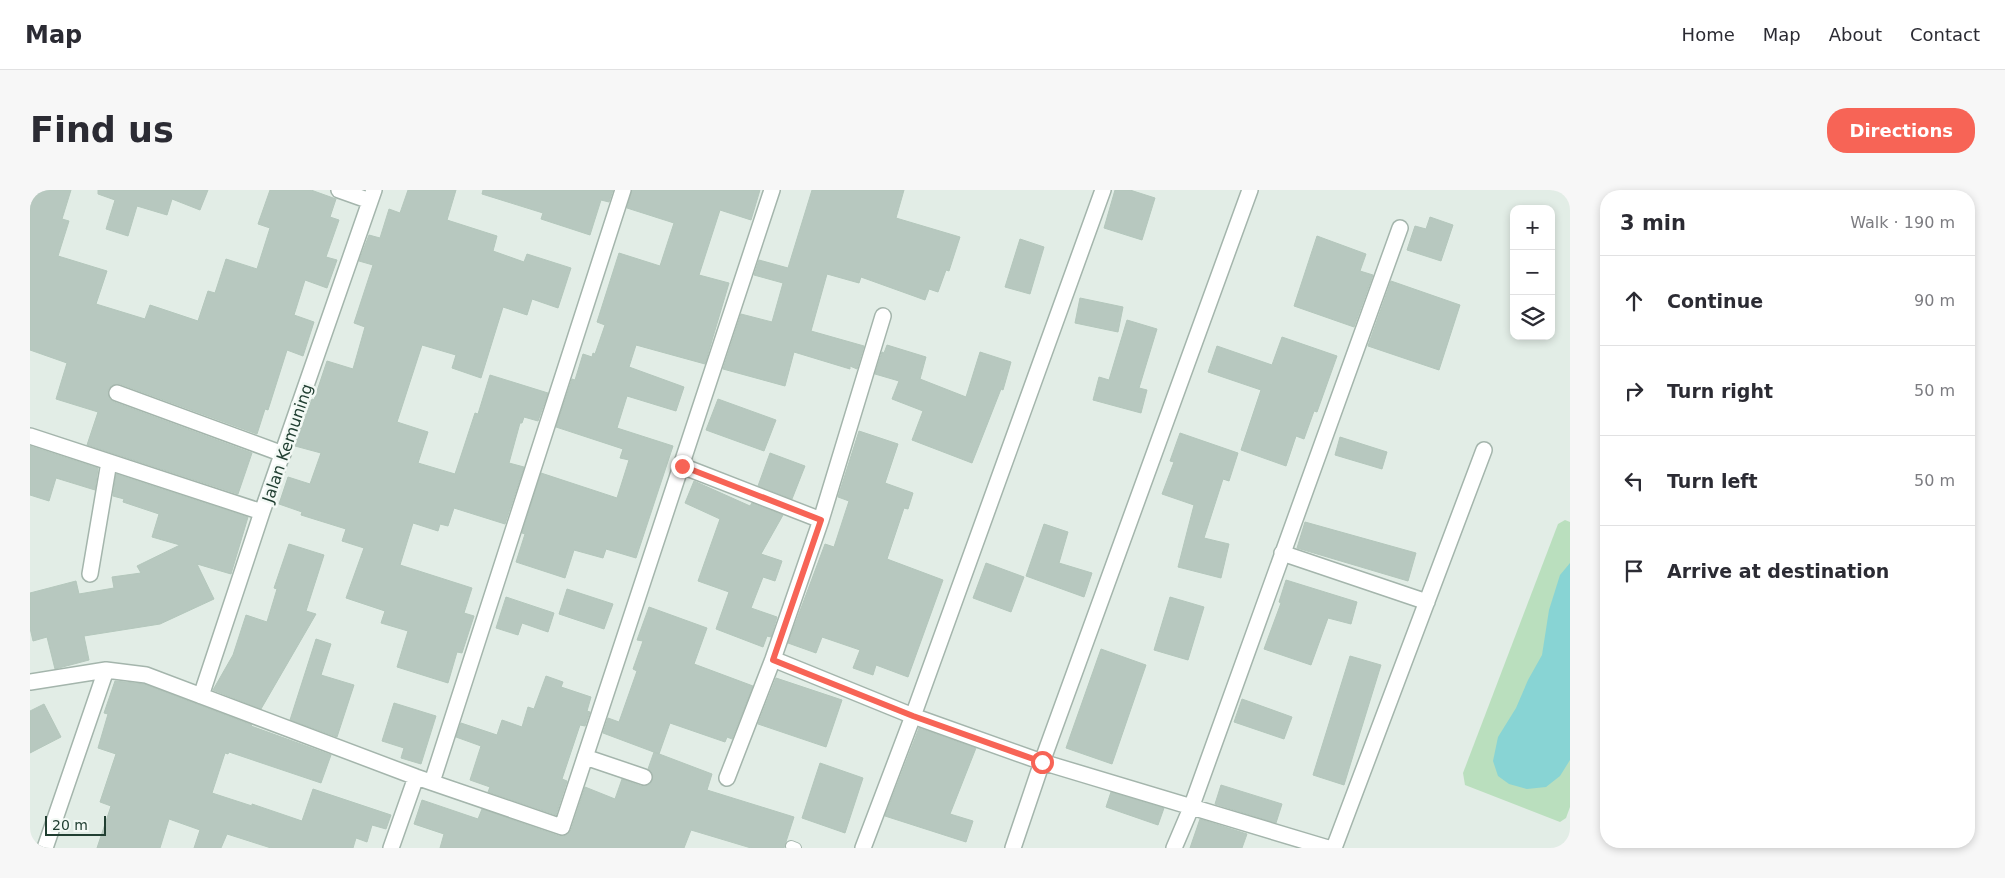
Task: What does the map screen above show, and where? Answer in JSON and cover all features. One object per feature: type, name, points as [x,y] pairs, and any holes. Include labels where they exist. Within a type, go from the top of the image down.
[{"type":"street","points":[[338,190],[372,196]]},
{"type":"street","points":[[432,782],[623,190]]},
{"type":"street","points":[[30,682],[106,670],[146,675],[416,777],[562,827],[772,190]]},
{"type":"street","points":[[863,848],[913,716],[1104,190]]},
{"type":"street","points":[[1013,848],[1042,762],[1250,190]]},
{"type":"street","name":"Jalan Kemuning","points":[[201,696],[262,512],[372,196]]},
{"type":"street","points":[[1174,848],[1400,228]]},
{"type":"street","points":[[727,778],[773,660],[821,520],[883,316]]},
{"type":"street","points":[[117,393],[283,454]]},
{"type":"street","points":[[30,436],[262,512]]},
{"type":"street","points":[[1334,848],[1484,450]]},
{"type":"street","points":[[90,574],[109,462]]},
{"type":"street","points":[[682,466],[821,520]]},
{"type":"street","points":[[1282,553],[1427,602]]},
{"type":"street","points":[[773,660],[913,716],[1042,762],[1328,848]]},
{"type":"street","points":[[45,848],[106,670]]},
{"type":"street","points":[[585,757],[644,777]]},
{"type":"street","points":[[391,848],[416,777]]},
{"type":"green space","points":[[1565,520],[1570,522],[1570,807],[1566,818],[1560,822],[1465,785],[1463,773],[1558,524]]},
{"type":"water","points":[[1570,563],[1570,760],[1560,776],[1546,787],[1527,789],[1509,784],[1498,776],[1493,761],[1498,737],[1516,708],[1528,680],[1542,655],[1549,610],[1560,575]]},
{"type":"building","points":[[30,190],[71,190],[62,219],[69,221],[58,256],[107,271],[96,304],[145,319],[150,305],[198,321],[208,291],[215,293],[226,259],[257,269],[270,228],[258,224],[270,190],[311,190],[336,199],[330,217],[339,220],[326,257],[337,260],[327,288],[305,280],[294,315],[314,322],[303,356],[287,350],[268,410],[265,409],[257,434],[120,384],[111,386],[108,390],[110,399],[114,402],[252,453],[238,494],[87,445],[98,412],[56,399],[67,363],[30,350]]},
{"type":"building","points":[[98,190],[208,190],[200,210],[172,199],[167,215],[137,206],[128,236],[106,229],[115,200],[98,194]]},
{"type":"building","points":[[408,190],[456,190],[447,220],[497,236],[493,251],[524,262],[527,254],[571,268],[558,308],[532,299],[527,315],[503,307],[481,378],[452,368],[456,355],[422,345],[397,422],[428,432],[418,463],[455,474],[475,413],[478,414],[490,375],[548,393],[538,421],[524,417],[522,423],[520,423],[509,463],[524,467],[505,524],[454,508],[448,526],[440,524],[438,531],[413,523],[400,565],[472,588],[464,613],[474,616],[462,653],[457,652],[448,683],[397,667],[408,631],[381,623],[385,611],[346,598],[364,548],[342,541],[346,529],[301,515],[302,512],[279,504],[288,477],[310,484],[321,453],[295,446],[312,399],[314,400],[327,361],[353,369],[365,327],[354,323],[373,265],[359,261],[369,235],[380,238],[389,209],[400,213]]},
{"type":"building","points":[[483,190],[613,190],[609,202],[601,200],[590,235],[541,219],[543,213],[482,194]]},
{"type":"building","points":[[632,190],[760,190],[751,220],[720,210],[699,275],[729,283],[705,364],[636,345],[629,367],[684,387],[676,411],[627,396],[617,428],[673,446],[636,558],[606,549],[603,558],[574,550],[565,578],[516,562],[525,534],[522,533],[541,473],[617,498],[629,460],[620,458],[623,449],[556,427],[572,379],[575,380],[583,354],[592,357],[593,353],[595,354],[605,325],[597,322],[619,253],[660,266],[674,223],[627,208]]},
{"type":"building","points":[[812,190],[904,190],[896,218],[960,237],[949,271],[946,270],[938,292],[929,289],[925,300],[861,277],[859,283],[827,274],[811,331],[864,346],[857,369],[850,366],[850,369],[794,352],[785,386],[723,369],[741,314],[772,322],[783,283],[754,275],[759,260],[788,268]]},
{"type":"building","points":[[1115,190],[1130,190],[1155,198],[1142,240],[1104,228]]},
{"type":"building","points":[[1430,217],[1453,225],[1441,261],[1407,250],[1415,226],[1426,229]]},
{"type":"building","points":[[1317,236],[1366,254],[1360,271],[1373,275],[1354,327],[1294,306]]},
{"type":"building","points":[[1020,239],[1044,247],[1030,294],[1005,287]]},
{"type":"building","points":[[1391,281],[1460,305],[1439,370],[1368,346]]},
{"type":"building","points":[[1080,298],[1123,307],[1118,332],[1075,323]]},
{"type":"building","points":[[1127,320],[1157,329],[1139,388],[1147,390],[1141,413],[1093,400],[1099,377],[1109,380]]},
{"type":"building","points":[[1282,337],[1337,356],[1317,412],[1314,411],[1304,439],[1296,436],[1286,466],[1241,450],[1261,390],[1208,372],[1217,346],[1272,365]]},
{"type":"building","points":[[887,345],[926,357],[920,379],[966,397],[980,352],[1011,362],[1003,390],[1001,389],[972,463],[912,440],[923,411],[892,399],[899,381],[875,374],[882,352],[884,353]]},
{"type":"building","points":[[718,399],[776,420],[764,451],[706,430]]},
{"type":"building","points":[[859,431],[898,444],[885,483],[913,493],[908,509],[904,508],[887,559],[943,580],[908,677],[876,665],[873,675],[853,668],[860,650],[822,637],[816,653],[788,643],[825,544],[834,547],[849,501],[838,497]]},
{"type":"building","points":[[1180,433],[1238,453],[1229,481],[1223,479],[1204,538],[1229,544],[1221,578],[1178,567],[1194,505],[1162,494],[1174,462],[1170,461]]},
{"type":"building","points":[[1340,437],[1387,452],[1382,469],[1335,455]]},
{"type":"building","points":[[30,446],[98,468],[95,490],[56,478],[49,501],[30,495]]},
{"type":"building","points":[[770,453],[805,466],[792,499],[758,486]]},
{"type":"building","points":[[116,474],[248,517],[231,574],[197,564],[214,599],[160,624],[84,636],[89,660],[55,669],[47,637],[33,641],[30,628],[30,593],[76,581],[79,594],[114,588],[112,577],[141,573],[137,566],[180,545],[152,537],[159,514],[123,502],[124,499],[113,496]]},
{"type":"building","points":[[694,481],[750,506],[752,503],[783,515],[761,554],[782,561],[775,581],[763,577],[751,608],[777,617],[771,637],[767,636],[763,647],[716,629],[729,592],[698,581],[720,519],[685,503]]},
{"type":"building","points":[[1305,522],[1416,553],[1408,581],[1297,548]]},
{"type":"building","points":[[1044,524],[1068,532],[1059,563],[1092,573],[1084,597],[1026,576]]},
{"type":"building","points":[[289,544],[324,555],[306,611],[316,614],[261,709],[213,690],[233,655],[246,615],[267,622],[277,589],[274,588]]},
{"type":"building","points":[[986,563],[1024,577],[1011,612],[973,598]]},
{"type":"building","points":[[1286,580],[1357,602],[1351,624],[1328,618],[1311,665],[1264,649],[1281,603],[1279,602]]},
{"type":"building","points":[[567,589],[613,604],[604,629],[559,614]]},
{"type":"building","points":[[506,597],[554,613],[548,632],[522,623],[518,635],[496,628]]},
{"type":"building","points":[[1170,597],[1204,607],[1188,660],[1154,650]]},
{"type":"building","points":[[649,607],[707,628],[694,664],[753,686],[732,739],[727,737],[725,742],[670,723],[659,754],[603,733],[608,718],[619,722],[637,671],[633,669],[643,641],[637,640]]},
{"type":"building","points":[[316,639],[331,644],[321,675],[354,685],[337,737],[290,720]]},
{"type":"building","points":[[1101,649],[1146,665],[1112,764],[1066,748]]},
{"type":"building","points":[[1350,656],[1381,665],[1344,785],[1313,775]]},
{"type":"building","points":[[546,676],[563,682],[561,687],[591,697],[587,711],[590,712],[585,726],[580,725],[562,779],[567,781],[556,815],[488,792],[490,787],[470,780],[481,746],[456,737],[461,723],[497,735],[502,720],[522,727],[528,707],[534,709]]},
{"type":"building","points":[[776,678],[842,700],[826,747],[758,724]]},
{"type":"building","points":[[115,681],[144,684],[331,755],[321,783],[229,752],[228,754],[225,753],[212,793],[302,821],[313,789],[391,815],[386,829],[372,825],[367,842],[356,838],[353,848],[271,848],[227,834],[221,848],[194,848],[200,830],[169,819],[160,848],[97,848],[111,806],[100,802],[116,754],[98,748],[108,714],[104,713]]},
{"type":"building","points":[[1242,699],[1292,717],[1284,739],[1234,722]]},
{"type":"building","points":[[394,703],[436,716],[421,764],[401,758],[404,748],[382,741]]},
{"type":"building","points":[[44,704],[61,737],[30,753],[30,711]]},
{"type":"building","points":[[919,728],[976,748],[950,814],[973,821],[966,842],[885,816]]},
{"type":"building","points":[[654,752],[712,774],[707,790],[794,817],[784,848],[751,848],[691,830],[684,848],[440,848],[444,834],[414,824],[422,800],[478,819],[482,809],[559,836],[564,836],[571,830],[585,787],[615,799],[622,779],[641,786],[650,784],[653,776],[648,769]]},
{"type":"building","points":[[820,763],[863,778],[845,833],[802,818]]},
{"type":"building","points":[[1221,785],[1282,804],[1276,823],[1215,804]]},
{"type":"building","points":[[1111,792],[1164,808],[1158,825],[1106,807]]},
{"type":"building","points":[[1200,819],[1247,834],[1242,848],[1190,848]]},
{"type":"route","points":[[682,466],[821,520],[773,660],[913,716],[1042,762]]}]
